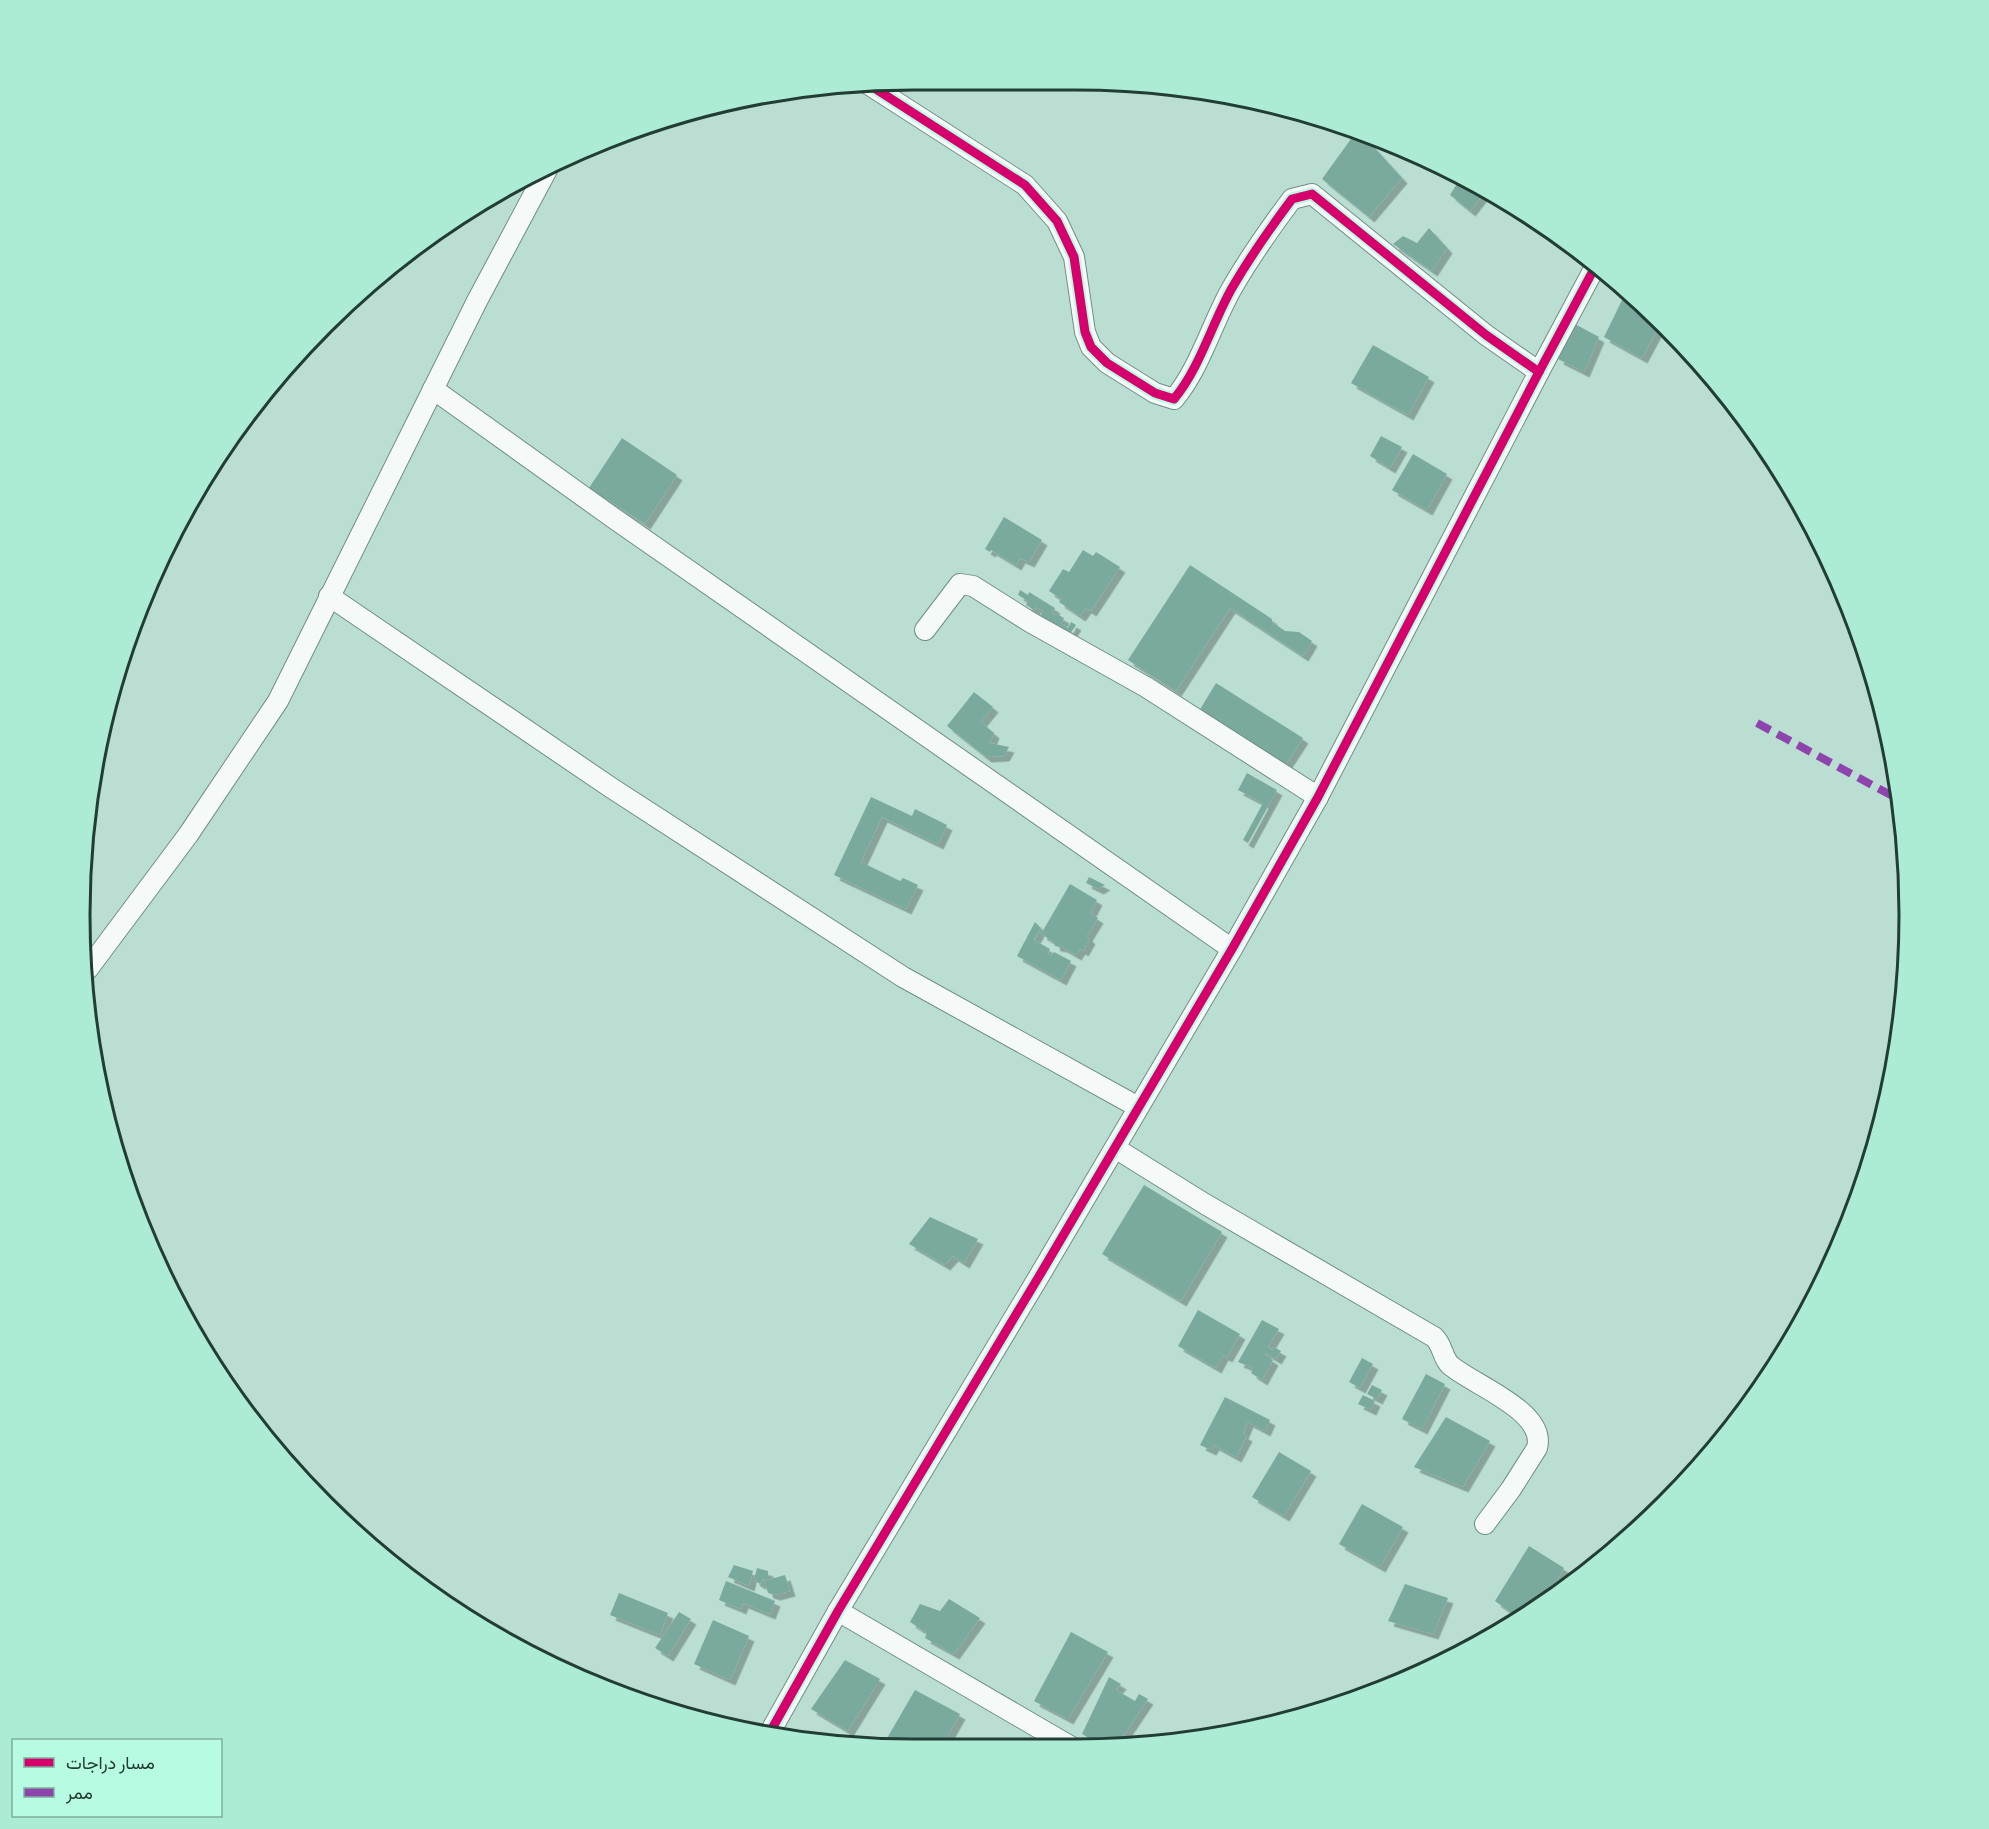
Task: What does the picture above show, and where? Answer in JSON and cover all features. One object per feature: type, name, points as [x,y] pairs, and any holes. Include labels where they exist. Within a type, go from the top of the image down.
[{"type":"street","points":[[879,91],[1025,185],[1058,221],[1074,257],[1085,332],[1090,347],[1107,363],[1155,393],[1174,399],[1187,384],[1233,287],[1278,217],[1292,199],[1312,194],[1486,335],[1539,372]]},
{"type":"street","points":[[92,964],[188,835],[278,701],[433,389],[542,179]]},
{"type":"street","points":[[773,1726],[838,1611],[1232,949],[1318,797],[1592,273]]},
{"type":"street","points":[[433,389],[641,537],[1232,949]]},
{"type":"street","points":[[925,630],[960,584],[973,586],[1146,687],[1318,797]]},
{"type":"street","points":[[329,596],[610,787],[903,977],[1138,1107]]},
{"type":"street","points":[[1114,1148],[1205,1204],[1434,1337],[1440,1342],[1448,1363],[1507,1400],[1529,1420],[1536,1428],[1539,1441],[1537,1448],[1485,1524]]},
{"type":"street","points":[[838,1611],[1058,1739]]},
{"type":"building","points":[[1351,138],[1374,147],[1402,178],[1369,217],[1322,179]]},
{"type":"building","points":[[1457,184],[1481,197],[1470,211],[1450,195]]},
{"type":"building","points":[[1429,228],[1447,248],[1432,271],[1393,244],[1403,236],[1417,243]]},
{"type":"building","points":[[1623,299],[1657,330],[1642,358],[1604,337]]},
{"type":"building","points":[[1573,323],[1599,337],[1584,372],[1558,359]]},
{"type":"building","points":[[1373,345],[1429,377],[1408,415],[1351,383]]},
{"type":"building","points":[[1381,436],[1402,447],[1390,468],[1370,456]]},
{"type":"building","points":[[622,438],[677,475],[645,524],[607,499],[606,502],[595,495],[589,488]]},
{"type":"building","points":[[1413,454],[1447,474],[1427,510],[1392,490]]},
{"type":"building","points":[[1004,517],[1042,540],[1029,562],[1020,558],[1016,565],[991,550],[990,552],[985,549]]},
{"type":"building","points":[[1083,550],[1093,556],[1096,552],[1120,567],[1091,611],[1086,608],[1080,616],[1059,602],[1061,599],[1049,591],[1063,569],[1069,572]]},
{"type":"building","points":[[1190,565],[1272,619],[1272,622],[1285,631],[1299,632],[1312,641],[1303,656],[1230,608],[1176,691],[1128,660]]},
{"type":"building","points":[[1020,590],[1028,595],[1029,592],[1055,608],[1052,614],[1064,618],[1061,624],[1068,628],[1071,622],[1076,625],[1070,634],[1040,616],[1043,611],[1036,607],[1034,610],[1026,605],[1028,601],[1018,595]]},
{"type":"building","points":[[1216,683],[1303,738],[1282,770],[1196,716]]},
{"type":"building","points":[[974,692],[993,707],[981,722],[994,733],[990,743],[1009,747],[1004,756],[986,757],[947,726]]},
{"type":"building","points":[[1247,773],[1277,790],[1248,843],[1243,840],[1263,803],[1238,790]]},
{"type":"building","points":[[871,797],[912,816],[915,809],[947,825],[938,844],[882,817],[861,862],[900,881],[903,878],[918,885],[906,909],[834,875]]},
{"type":"building","points":[[1089,877],[1105,885],[1098,889],[1086,883]]},
{"type":"building","points":[[1070,884],[1097,900],[1090,913],[1098,918],[1087,936],[1090,939],[1083,951],[1080,949],[1076,955],[1062,947],[1055,946],[1054,942],[1041,934]]},
{"type":"building","points":[[1035,922],[1041,928],[1034,940],[1050,949],[1048,953],[1052,956],[1054,952],[1071,961],[1061,980],[1017,956]]},
{"type":"building","points":[[1144,1185],[1222,1232],[1181,1301],[1102,1254]]},
{"type":"building","points":[[930,1217],[978,1239],[964,1263],[953,1256],[945,1265],[909,1244]]},
{"type":"building","points":[[1198,1310],[1240,1334],[1227,1357],[1223,1355],[1216,1368],[1178,1346]]},
{"type":"building","points":[[1262,1320],[1279,1329],[1268,1347],[1281,1351],[1276,1359],[1266,1353],[1265,1355],[1273,1360],[1262,1380],[1251,1373],[1253,1368],[1238,1362]]},
{"type":"building","points":[[1362,1358],[1373,1364],[1360,1388],[1349,1382]]},
{"type":"building","points":[[1426,1374],[1445,1384],[1422,1429],[1402,1419]]},
{"type":"building","points":[[1372,1385],[1382,1390],[1377,1399],[1367,1394]]},
{"type":"building","points":[[1363,1395],[1375,1401],[1371,1410],[1358,1404]]},
{"type":"building","points":[[1225,1397],[1270,1420],[1265,1431],[1248,1422],[1243,1434],[1247,1436],[1236,1457],[1214,1445],[1211,1450],[1200,1445]]},
{"type":"building","points":[[1446,1417],[1490,1441],[1463,1487],[1414,1467]]},
{"type":"building","points":[[1279,1452],[1311,1471],[1284,1516],[1252,1497]]},
{"type":"building","points":[[1362,1504],[1403,1527],[1380,1567],[1339,1544]]},
{"type":"building","points":[[1529,1546],[1564,1568],[1555,1584],[1512,1613],[1495,1601]]},
{"type":"building","points":[[734,1565],[753,1571],[749,1586],[728,1577]]},
{"type":"building","points":[[757,1568],[768,1571],[768,1578],[764,1578],[760,1584],[754,1580]]},
{"type":"building","points":[[785,1575],[790,1591],[775,1595],[768,1593],[764,1581]]},
{"type":"building","points":[[726,1581],[775,1601],[770,1614],[743,1603],[741,1609],[719,1600]]},
{"type":"building","points":[[1405,1584],[1448,1598],[1433,1634],[1388,1621]]},
{"type":"building","points":[[619,1593],[668,1613],[660,1635],[610,1615]]},
{"type":"building","points":[[949,1599],[980,1618],[954,1654],[925,1638],[927,1633],[910,1622],[920,1604],[940,1611]]},
{"type":"building","points":[[679,1612],[691,1619],[668,1656],[655,1648]]},
{"type":"building","points":[[713,1620],[749,1636],[730,1680],[694,1664]]},
{"type":"building","points":[[1071,1632],[1108,1652],[1068,1719],[1034,1701]]},
{"type":"building","points":[[845,1660],[880,1679],[848,1731],[811,1709]]},
{"type":"building","points":[[1109,1677],[1121,1684],[1116,1690],[1135,1701],[1139,1694],[1148,1699],[1122,1737],[1089,1738],[1082,1734]]},
{"type":"building","points":[[915,1690],[960,1714],[946,1739],[887,1738]]},
{"type":"marked path","points":[[1757,723],[1890,795]]},
{"type":"cycle path","points":[[879,91],[1025,185],[1057,221],[1074,257],[1085,332],[1091,347],[1107,363],[1155,393],[1174,399],[1199,359],[1232,288],[1261,242],[1292,199],[1312,194],[1486,335],[1539,372]]},
{"type":"cycle path","points":[[773,1726],[838,1611],[1232,949],[1318,797],[1592,273]]}]
